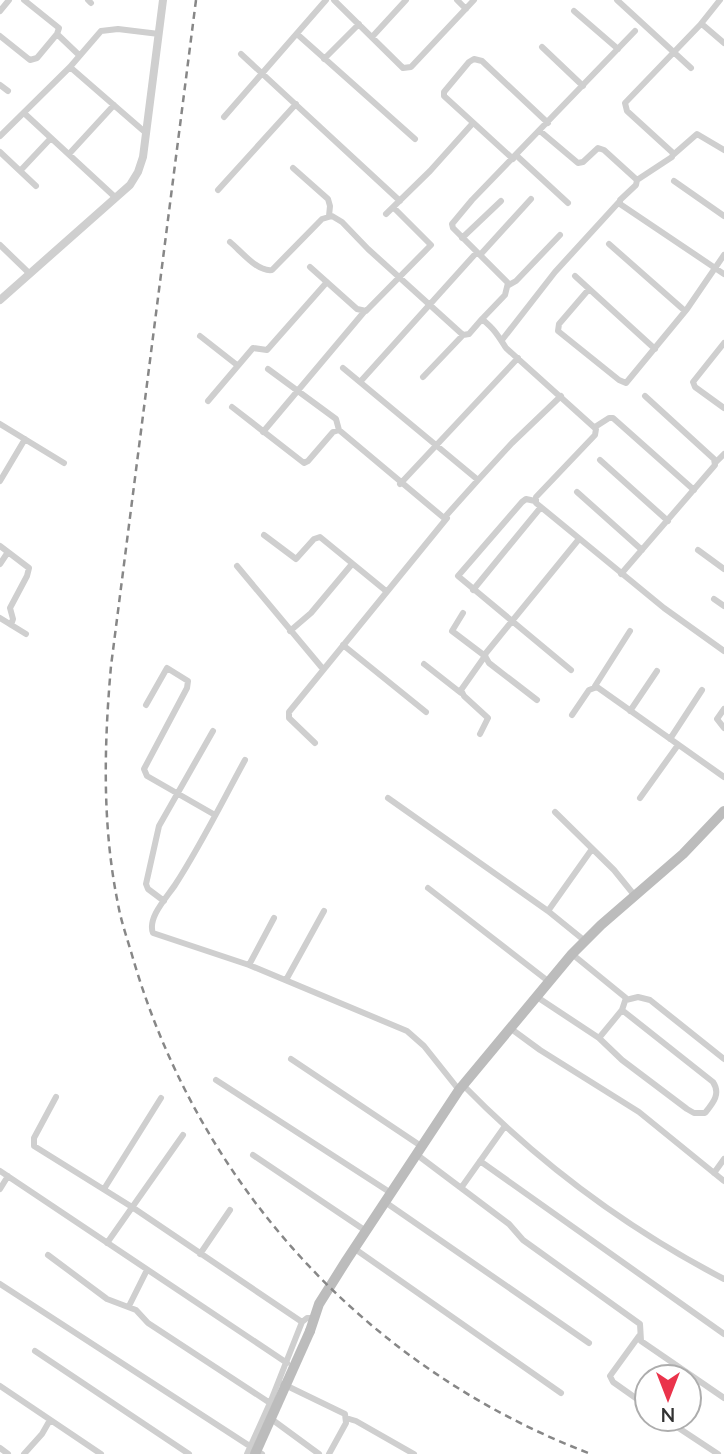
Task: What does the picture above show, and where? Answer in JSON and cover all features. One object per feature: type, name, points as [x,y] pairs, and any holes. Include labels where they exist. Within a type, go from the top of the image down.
[{"type":"main road","points":[[251,1452],[310,1331],[320,1304],[461,1087],[572,954],[683,854],[724,811]]},
{"type":"street","points":[[0,11],[9,0]]},
{"type":"street","points":[[0,36],[30,60],[37,58],[57,34],[59,28],[24,0]]},
{"type":"street","points":[[0,300],[116,198],[130,185],[138,172],[146,133],[163,0]]},
{"type":"street","points":[[224,117],[326,0]]},
{"type":"street","points":[[334,0],[400,66],[407,68],[411,67],[474,0]]},
{"type":"street","points":[[372,37],[407,0]]},
{"type":"street","points":[[457,0],[466,9]]},
{"type":"street","points":[[617,0],[691,68]]},
{"type":"street","points":[[624,7],[631,0]]},
{"type":"street","points":[[673,155],[625,106],[628,98],[700,25],[720,0]]},
{"type":"street","points":[[574,10],[618,49]]},
{"type":"street","points":[[324,58],[359,24]]},
{"type":"street","points":[[700,25],[722,38]]},
{"type":"street","points":[[0,136],[70,67],[101,30],[118,29],[159,34]]},
{"type":"street","points":[[509,285],[452,224],[635,31]]},
{"type":"street","points":[[57,34],[79,55]]},
{"type":"street","points":[[297,34],[415,139]]},
{"type":"street","points":[[542,47],[583,86]]},
{"type":"street","points":[[241,54],[400,201]]},
{"type":"street","points":[[548,122],[482,61],[474,59],[443,93],[473,124],[568,203]]},
{"type":"street","points":[[70,67],[146,133]]},
{"type":"street","points":[[0,85],[8,91]]},
{"type":"street","points":[[218,190],[296,104]]},
{"type":"street","points":[[69,155],[114,105]]},
{"type":"street","points":[[24,113],[116,198]]},
{"type":"street","points":[[386,214],[473,124]]},
{"type":"street","points":[[540,131],[578,163],[601,148],[637,180]]},
{"type":"street","points":[[502,340],[555,272],[637,180],[698,134],[724,150]]},
{"type":"street","points":[[20,171],[51,138]]},
{"type":"street","points":[[0,152],[36,186]]},
{"type":"street","points":[[293,168],[328,199],[329,216]]},
{"type":"street","points":[[674,181],[724,216]]},
{"type":"street","points":[[360,382],[429,303],[531,199]]},
{"type":"street","points":[[462,237],[501,201]]},
{"type":"street","points":[[619,202],[724,274]]},
{"type":"street","points":[[263,432],[364,312],[431,245],[393,207]]},
{"type":"street","points":[[230,242],[259,267],[272,270],[322,219],[336,217],[463,335]]},
{"type":"street","points":[[423,377],[463,335],[470,334],[505,295],[509,285],[560,235]]},
{"type":"street","points":[[0,244],[29,273]]},
{"type":"street","points":[[609,244],[685,311]]},
{"type":"street","points":[[589,289],[559,324],[558,331],[624,383],[629,382],[685,311],[724,255]]},
{"type":"street","points":[[310,267],[364,312]]},
{"type":"street","points":[[575,276],[654,349]]},
{"type":"street","points":[[208,401],[255,347],[267,350],[327,282]]},
{"type":"street","points":[[482,319],[499,334],[506,348],[595,427],[595,435],[548,482],[534,500]]},
{"type":"street","points":[[200,335],[237,365]]},
{"type":"street","points":[[724,343],[693,382],[695,387],[724,408]]},
{"type":"street","points":[[400,484],[517,358]]},
{"type":"street","points":[[343,368],[478,480]]},
{"type":"street","points":[[268,369],[336,419],[339,430],[439,517],[447,517]]},
{"type":"street","points":[[315,743],[288,714],[478,480],[561,396]]},
{"type":"street","points":[[645,396],[687,432],[716,462]]},
{"type":"street","points":[[232,407],[304,463],[339,430]]},
{"type":"street","points":[[595,427],[609,418],[616,420],[694,490]]},
{"type":"street","points":[[0,424],[64,463]]},
{"type":"street","points":[[0,481],[25,439]]},
{"type":"street","points":[[621,573],[724,454]]},
{"type":"street","points":[[600,460],[668,521]]},
{"type":"street","points":[[577,492],[642,550]]},
{"type":"street","points":[[571,670],[458,578],[459,572],[526,499],[534,500],[579,540],[724,651]]},
{"type":"street","points":[[473,590],[541,507]]},
{"type":"street","points":[[264,535],[296,559],[314,539],[320,537],[386,591]]},
{"type":"street","points":[[461,693],[466,681],[511,621],[579,540]]},
{"type":"street","points":[[0,546],[29,568],[10,608],[13,619],[11,625]]},
{"type":"street","points":[[698,550],[723,567]]},
{"type":"street","points":[[0,564],[8,552]]},
{"type":"street","points":[[290,631],[311,613],[352,564]]},
{"type":"street","points":[[237,566],[323,669]]},
{"type":"street","points":[[715,599],[724,606]]},
{"type":"street","points":[[463,613],[452,631],[537,700]]},
{"type":"street","points":[[0,618],[26,634]]},
{"type":"street","points":[[572,715],[630,631]]},
{"type":"street","points":[[343,645],[426,712]]},
{"type":"street","points":[[424,664],[488,718],[480,734]]},
{"type":"street","points":[[146,705],[167,668],[188,681],[187,688],[144,769],[147,776],[215,815]]},
{"type":"street","points":[[630,711],[657,671]]},
{"type":"street","points":[[594,686],[724,777]]},
{"type":"street","points":[[670,739],[702,690]]},
{"type":"street","points":[[724,709],[716,719],[724,728]]},
{"type":"street","points":[[164,901],[146,884],[159,826],[213,731]]},
{"type":"street","points":[[640,798],[678,745]]},
{"type":"street","points":[[245,760],[152,924],[151,929],[156,936],[249,965],[412,1035],[461,1087],[566,1177],[632,1225],[689,1261],[724,1279]]},
{"type":"street","points":[[388,798],[548,911],[585,941]]},
{"type":"street","points":[[555,812],[635,896]]},
{"type":"street","points":[[548,911],[592,849]]},
{"type":"street","points":[[428,888],[548,981]]},
{"type":"street","points":[[286,980],[324,911]]},
{"type":"street","points":[[249,965],[274,918]]},
{"type":"street","points":[[572,954],[623,994],[626,1000]]},
{"type":"street","points":[[537,997],[599,1038],[622,1060],[694,1114],[705,1113],[716,1097],[713,1082],[621,1010]]},
{"type":"street","points":[[626,1000],[643,997],[650,1000],[724,1059]]},
{"type":"street","points":[[599,1038],[626,1000]]},
{"type":"street","points":[[510,1028],[639,1112],[724,1181]]},
{"type":"street","points":[[291,1059],[419,1150],[461,1188],[509,1224],[523,1240],[640,1324],[641,1341],[724,1398]]},
{"type":"street","points":[[216,1080],[388,1197],[589,1343]]},
{"type":"street","points":[[716,1087],[724,1089]]},
{"type":"street","points":[[56,1097],[33,1144],[302,1322]]},
{"type":"street","points":[[104,1189],[161,1098]]},
{"type":"street","points":[[461,1188],[505,1126]]},
{"type":"street","points":[[107,1243],[183,1135]]},
{"type":"street","points":[[253,1155],[366,1231]]},
{"type":"street","points":[[714,1173],[724,1159]]},
{"type":"street","points":[[480,1161],[724,1334]]},
{"type":"street","points":[[0,1171],[286,1363]]},
{"type":"street","points":[[0,1189],[8,1176]]},
{"type":"street","points":[[200,1254],[230,1210]]},
{"type":"street","points":[[355,1249],[561,1392]]},
{"type":"street","points":[[48,1255],[107,1299],[129,1306],[148,1323],[270,1403]]},
{"type":"street","points":[[129,1306],[147,1270]]},
{"type":"street","points":[[0,1284],[251,1452],[262,1454]]},
{"type":"street","points":[[251,1452],[302,1322],[307,1318],[314,1318]]},
{"type":"street","points":[[633,1396],[610,1379],[611,1371],[639,1336]]},
{"type":"street","points":[[35,1350],[189,1454]]},
{"type":"street","points":[[279,1382],[341,1410],[346,1418],[414,1454]]},
{"type":"street","points":[[0,1386],[101,1454]]},
{"type":"street","points":[[265,1415],[319,1454]]},
{"type":"street","points":[[329,1454],[346,1418]]},
{"type":"street","points":[[24,1454],[42,1434],[50,1420]]},
{"type":"street","points":[[686,1433],[718,1454]]},
{"type":"street","points":[[0,1448],[8,1454]]},
{"type":"railway","points":[[196,0],[111,666],[106,755],[107,815],[113,875],[122,923],[161,1039],[200,1118],[247,1192],[302,1259],[365,1319],[434,1373],[510,1418],[591,1454]]}]
